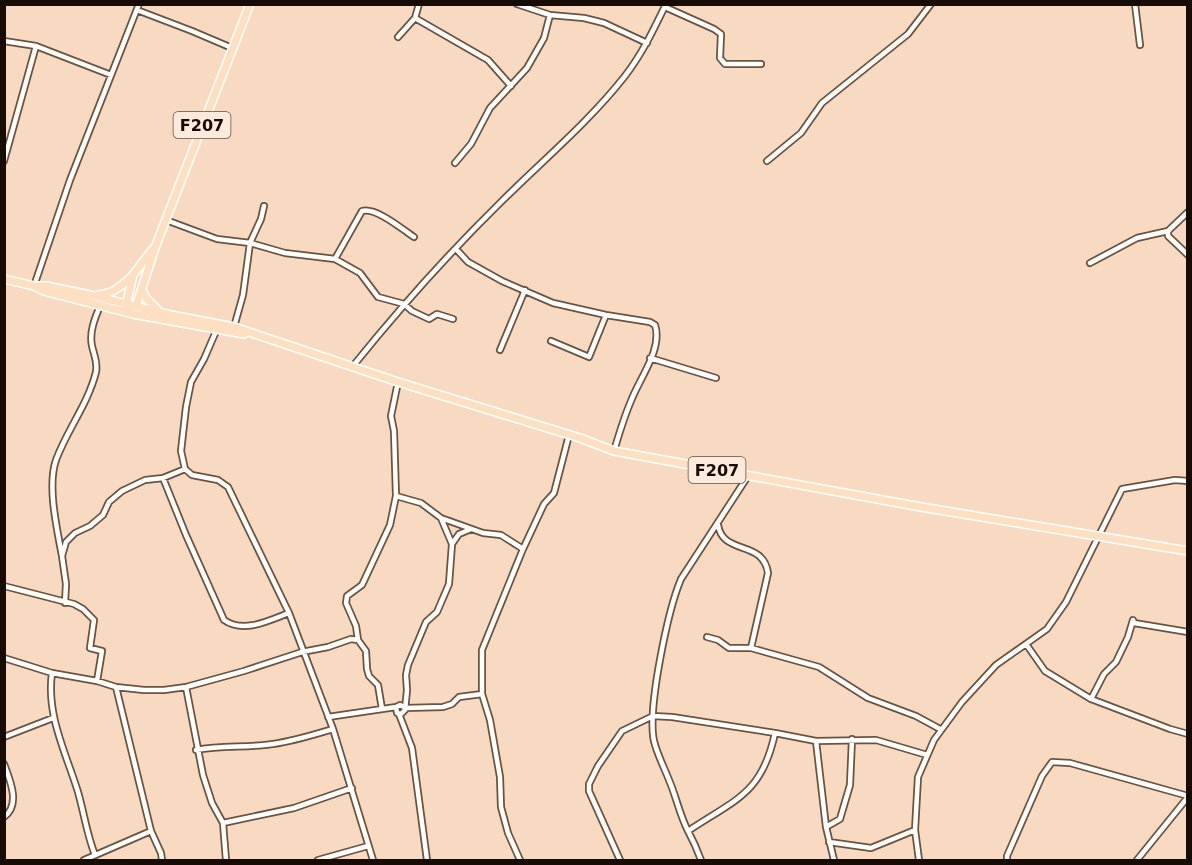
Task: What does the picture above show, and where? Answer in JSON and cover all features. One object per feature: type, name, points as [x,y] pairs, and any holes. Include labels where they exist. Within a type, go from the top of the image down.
[{"type":"main road","name":"F207","points":[[136,306],[156,245],[250,4]]},
{"type":"main road","name":"F207","points":[[127,310],[133,275],[156,245]]},
{"type":"main road","points":[[90,295],[109,293],[133,275]]},
{"type":"main road","name":"F207","points":[[4,279],[90,295],[127,310],[136,306],[234,327],[614,451],[1188,551]]},
{"type":"main road","name":"F207","points":[[34,286],[44,291],[100,306],[260,337]]},
{"type":"main road","points":[[142,290],[154,307],[171,315]]},
{"type":"street","points":[[398,37],[415,18],[419,4]]},
{"type":"street","points":[[517,4],[550,15],[584,18],[604,23],[647,43]]},
{"type":"street","points":[[767,162],[801,133],[822,103],[908,34],[931,4]]},
{"type":"street","points":[[1135,4],[1140,45]]},
{"type":"street","points":[[353,366],[404,304],[499,203],[589,118],[626,75],[647,43],[665,6],[714,28],[721,34],[720,58],[725,64],[760,64]]},
{"type":"street","points":[[34,286],[70,180],[138,7],[232,48]]},
{"type":"street","points":[[455,163],[471,144],[490,108],[527,68],[544,38],[550,15]]},
{"type":"street","points":[[415,18],[488,60],[511,86]]},
{"type":"street","points":[[4,41],[36,46],[111,75]]},
{"type":"street","points":[[4,161],[36,46]]},
{"type":"street","points":[[234,327],[243,295],[250,243],[264,206]]},
{"type":"street","points":[[335,259],[365,209],[374,210],[414,237]]},
{"type":"street","points":[[1090,263],[1137,238],[1168,231],[1188,212]]},
{"type":"street","points":[[166,220],[216,239],[335,259],[360,273],[378,297],[404,304],[412,311],[429,319],[436,314],[453,319]]},
{"type":"street","points":[[1168,231],[1168,236],[1188,255]]},
{"type":"street","points":[[456,249],[468,262],[502,281],[561,305],[650,322],[655,325],[656,339],[646,371],[631,399],[614,451]]},
{"type":"street","points":[[500,350],[525,290]]},
{"type":"street","points":[[65,603],[66,584],[55,523],[53,488],[55,462],[88,395],[97,369],[91,344],[93,323],[100,306]]},
{"type":"street","points":[[550,341],[589,357],[606,315]]},
{"type":"street","points":[[217,329],[191,382],[182,441],[184,469],[192,475],[218,480],[228,488],[289,613],[333,729],[373,861]]},
{"type":"street","points":[[650,358],[716,378]]},
{"type":"street","points":[[382,709],[378,685],[369,676],[366,651],[358,640],[356,626],[346,603],[347,596],[362,585],[390,525],[396,496],[392,416],[398,382]]},
{"type":"street","points":[[520,861],[508,833],[501,807],[500,777],[490,720],[482,694],[482,650],[523,549],[544,504],[554,493],[569,435]]},
{"type":"street","points":[[62,556],[66,542],[75,533],[90,526],[103,515],[109,502],[122,491],[145,480],[163,478],[184,469]]},
{"type":"street","points":[[701,861],[655,745],[652,732],[653,716],[662,652],[674,595],[681,579],[748,476]]},
{"type":"street","points":[[163,478],[224,620],[231,624],[247,626],[289,613]]},
{"type":"street","points":[[919,861],[915,830],[918,777],[940,729],[996,665],[1047,629],[1066,602],[1122,489],[1175,480],[1188,481]]},
{"type":"street","points":[[396,496],[421,503],[441,518],[483,533],[501,535],[523,549]]},
{"type":"street","points":[[427,861],[412,748],[404,729],[402,709],[407,690],[405,675],[408,666],[426,622],[437,612],[449,584],[452,544],[441,518]]},
{"type":"street","points":[[717,524],[719,532],[726,541],[760,555],[767,564],[768,573],[751,648]]},
{"type":"street","points":[[452,544],[459,534],[471,529]]},
{"type":"street","points":[[4,586],[83,609],[94,620],[90,648],[102,651],[97,681]]},
{"type":"street","points":[[1091,699],[1104,674],[1116,662],[1128,637],[1132,620],[1134,623],[1188,632]]},
{"type":"street","points":[[707,637],[718,640],[729,648],[751,648],[819,667],[868,698],[916,716],[940,729]]},
{"type":"street","points":[[4,658],[52,673],[97,681],[116,687],[144,690],[186,687],[302,652],[328,647],[351,639],[358,640]]},
{"type":"street","points":[[1026,644],[1045,671],[1091,699],[1188,734]]},
{"type":"street","points":[[52,673],[53,718],[78,790],[89,840],[96,855]]},
{"type":"street","points":[[116,687],[151,831],[161,853],[162,861]]},
{"type":"street","points":[[186,687],[196,750],[212,803],[224,823],[226,861]]},
{"type":"street","points":[[328,717],[382,709],[443,707],[452,704],[459,697],[482,694]]},
{"type":"street","points":[[620,861],[589,791],[589,784],[598,766],[622,731],[653,716],[816,741],[876,740],[927,755]]},
{"type":"street","points":[[4,736],[53,718]]},
{"type":"street","points":[[196,750],[213,747],[271,745],[333,729]]},
{"type":"street","points":[[688,831],[738,800],[759,779],[771,755],[775,733]]},
{"type":"street","points":[[826,827],[840,819],[848,795],[852,739]]},
{"type":"street","points":[[816,741],[826,827],[834,861]]},
{"type":"street","points":[[1007,861],[1042,776],[1052,762],[1070,763],[1188,796],[1137,861]]},
{"type":"street","points":[[4,764],[13,796],[13,807],[4,817]]},
{"type":"street","points":[[224,823],[294,808],[352,788]]},
{"type":"street","points":[[829,842],[872,848],[915,830]]},
{"type":"street","points":[[84,861],[151,831]]},
{"type":"street","points":[[318,861],[368,846]]}]
